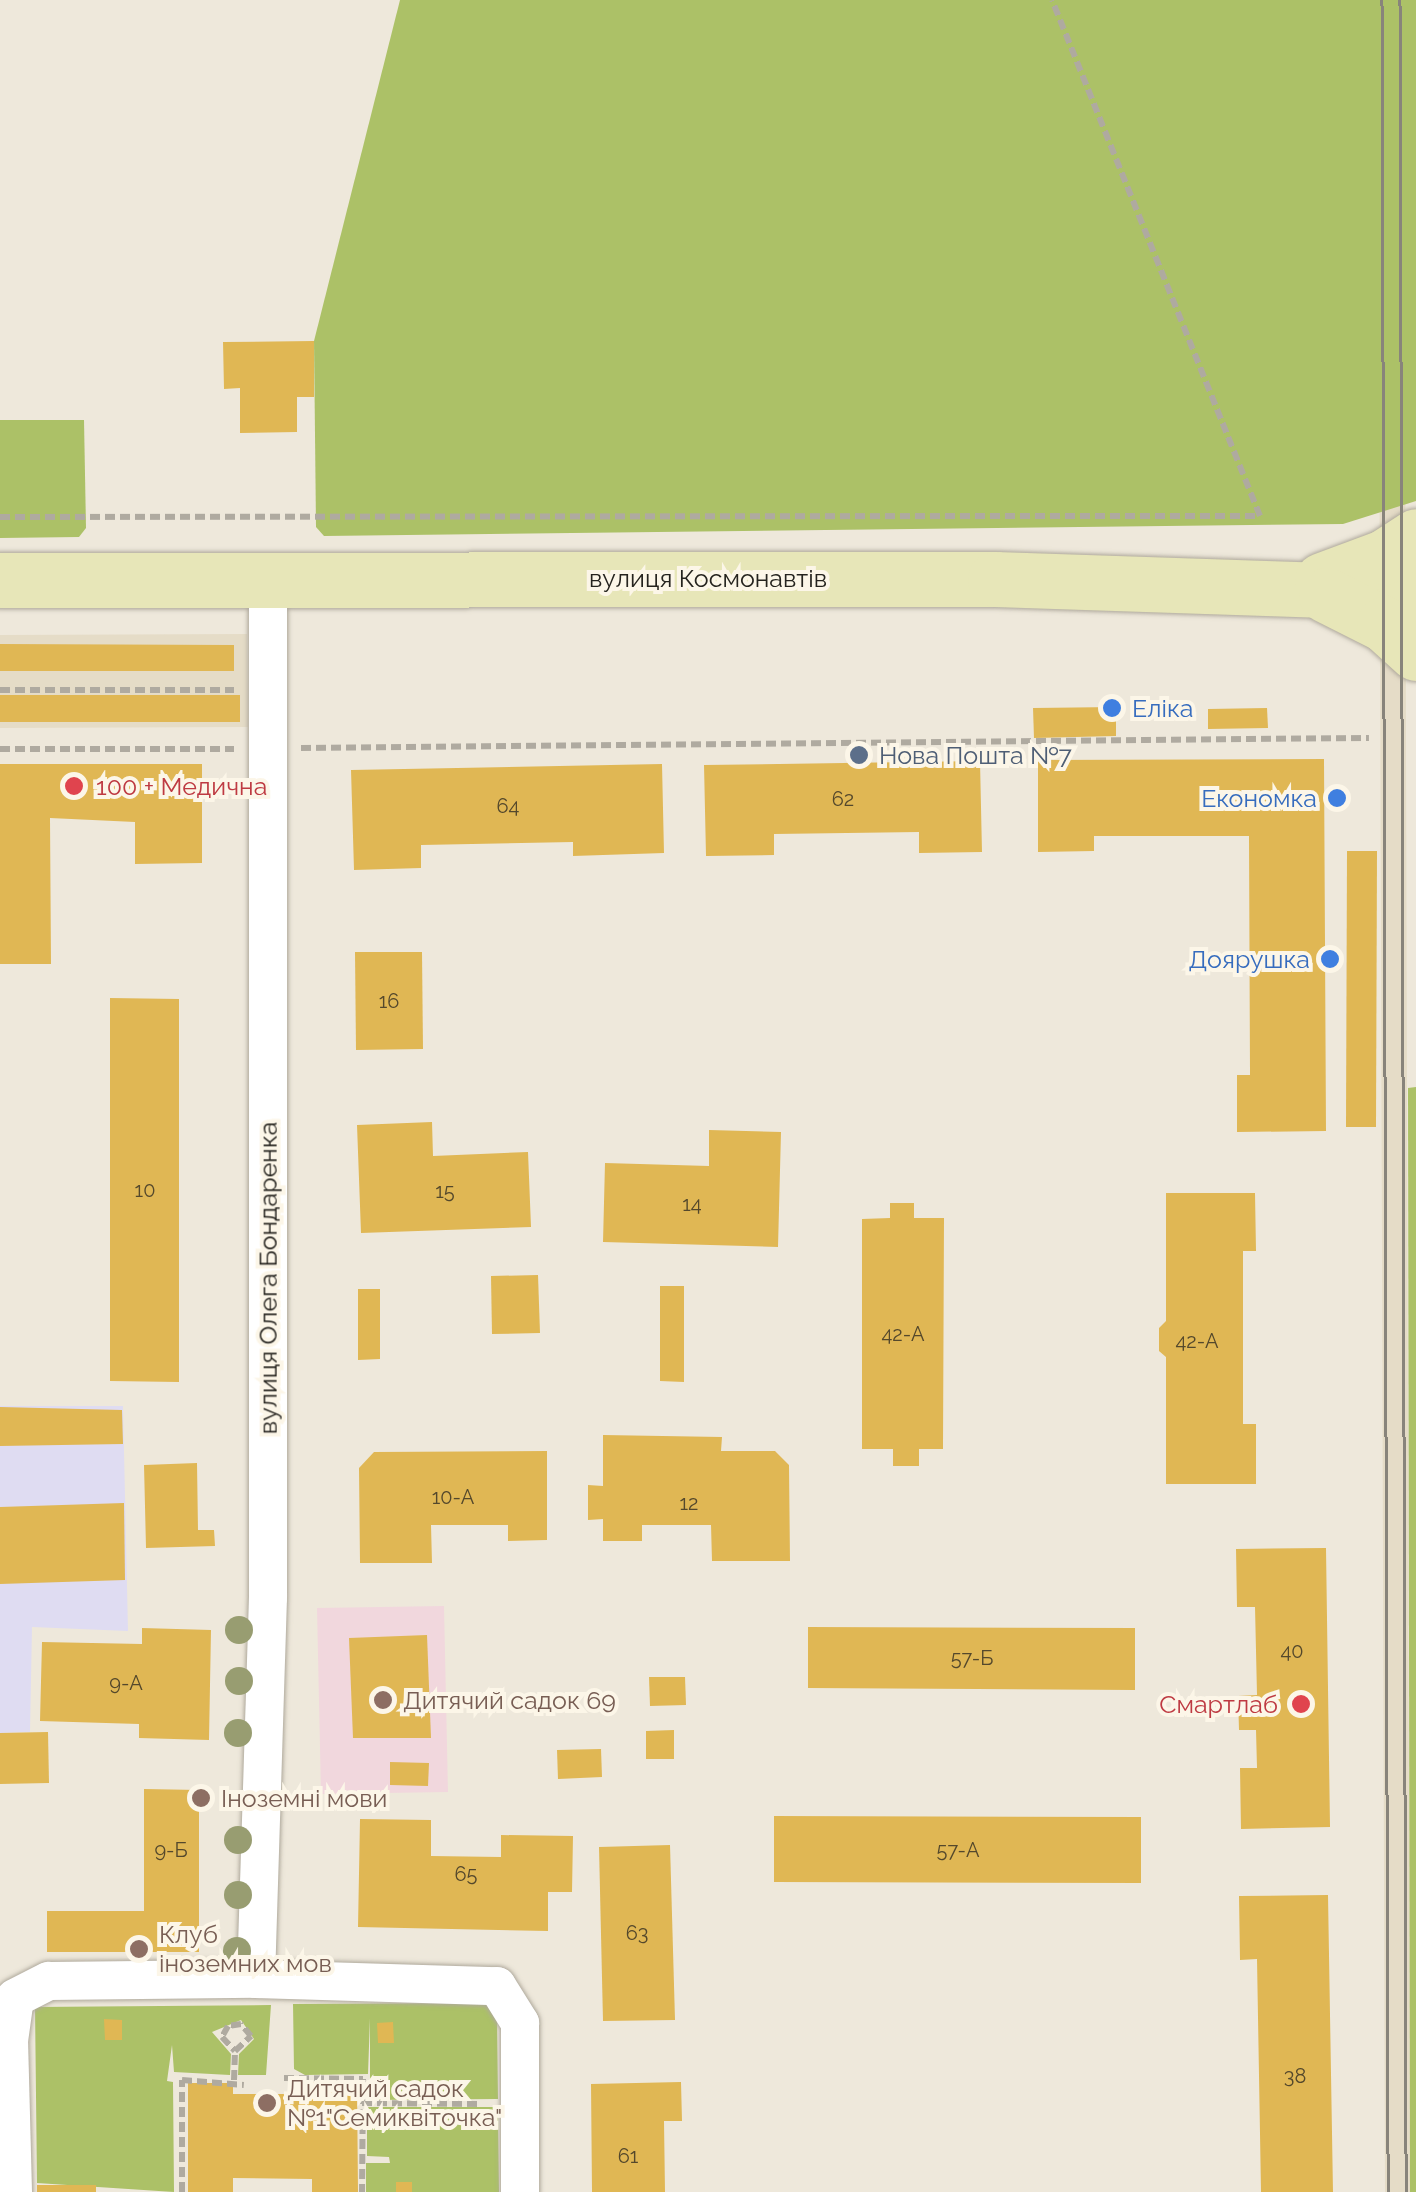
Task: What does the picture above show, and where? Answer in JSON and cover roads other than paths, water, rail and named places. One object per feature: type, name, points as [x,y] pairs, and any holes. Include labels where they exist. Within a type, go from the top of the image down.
[{"type":"main road","points":[[1305,586],[1384,557],[1416,536]]},
{"type":"main road","name":"вулиця Космонавтів","points":[[0,580],[268,577],[1305,586],[1416,593]]},
{"type":"main road","points":[[1305,586],[1384,624],[1416,652]]},
{"type":"street","name":"вулиця Олега Бондаренка","points":[[256,1979],[268,1598],[268,577]]},
{"type":"street","points":[[13,2192],[9,2041],[15,1998],[49,1981],[256,1979],[497,1986],[520,2023],[520,2192]]},
{"type":"tram line","points":[[1382,0],[1388,2192]]},
{"type":"tram line","points":[[1400,0],[1406,2192]]},
{"type":"place","name":"Еліка","points":[[1112,708]]},
{"type":"place","name":"Нова Пошта №7","points":[[859,755]]},
{"type":"place","name":"100 + Медична","points":[[74,786]]},
{"type":"place","name":"Економка","points":[[1337,798]]},
{"type":"place","name":"Доярушка","points":[[1330,959]]},
{"type":"place","name":"Дитячий садок 69","points":[[383,1700]]},
{"type":"place","name":"Смартлаб","points":[[1301,1704]]},
{"type":"place","name":"Іноземні мови","points":[[201,1798]]},
{"type":"place","name":"Клуб іноземних мов","points":[[139,1949]]},
{"type":"place","name":"Дитячий садок №1\"Семиквіточка\"","points":[[267,2103]]}]
